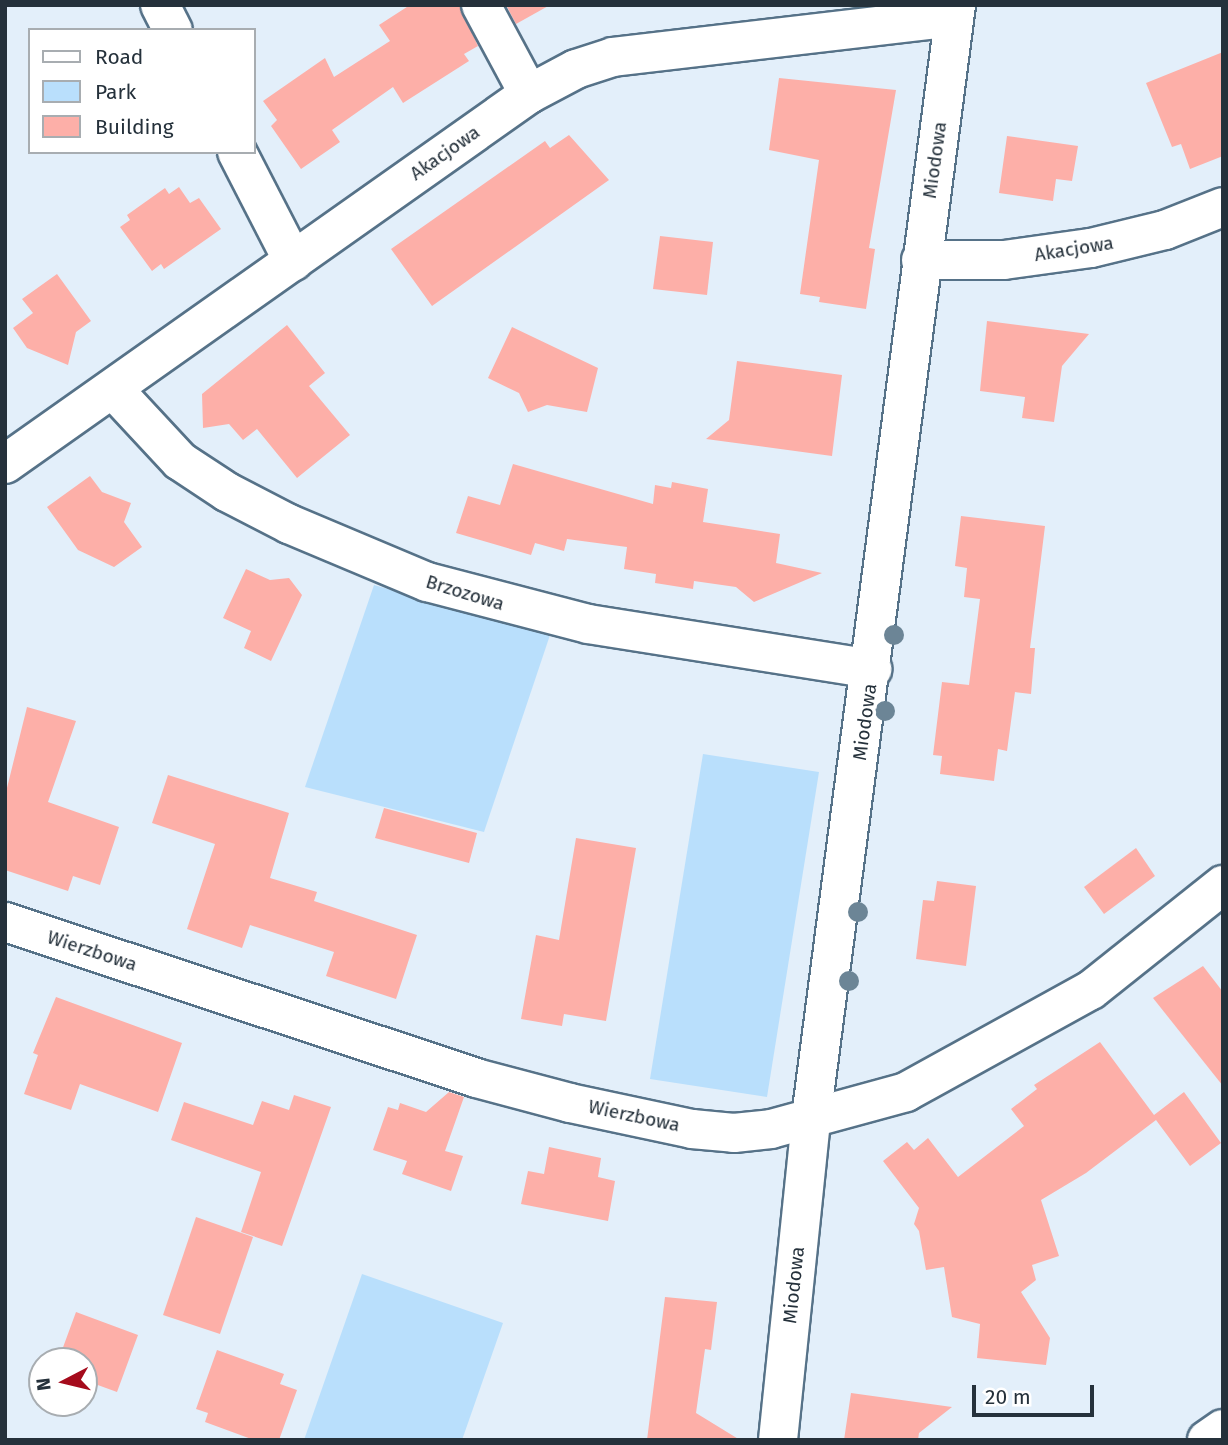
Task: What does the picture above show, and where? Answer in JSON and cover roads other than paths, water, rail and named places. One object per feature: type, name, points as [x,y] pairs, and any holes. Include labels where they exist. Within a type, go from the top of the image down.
[{"type":"street","points":[[160,5],[172,28]]},
{"type":"street","points":[[481,5],[529,93]]},
{"type":"street","name":"Akacjowa","points":[[5,464],[529,93],[576,69],[613,57],[955,11]]},
{"type":"street","name":"Miodowa","points":[[778,1440],[811,1118],[872,669],[920,260],[955,11]]},
{"type":"street","points":[[238,154],[293,261]]},
{"type":"street","name":"Akacjowa","points":[[920,260],[1004,260],[1091,248],[1165,230],[1223,207]]},
{"type":"street","name":"Brzozowa","points":[[113,389],[180,461],[227,492],[289,524],[427,582],[588,624],[872,669]]},
{"type":"street","name":"Wierzbowa","points":[[5,922],[476,1078],[570,1103],[692,1129],[734,1133],[811,1118],[906,1092],[998,1045],[1091,990],[1223,885]]},
{"type":"street","points":[[1207,1440],[1223,1429]]}]
